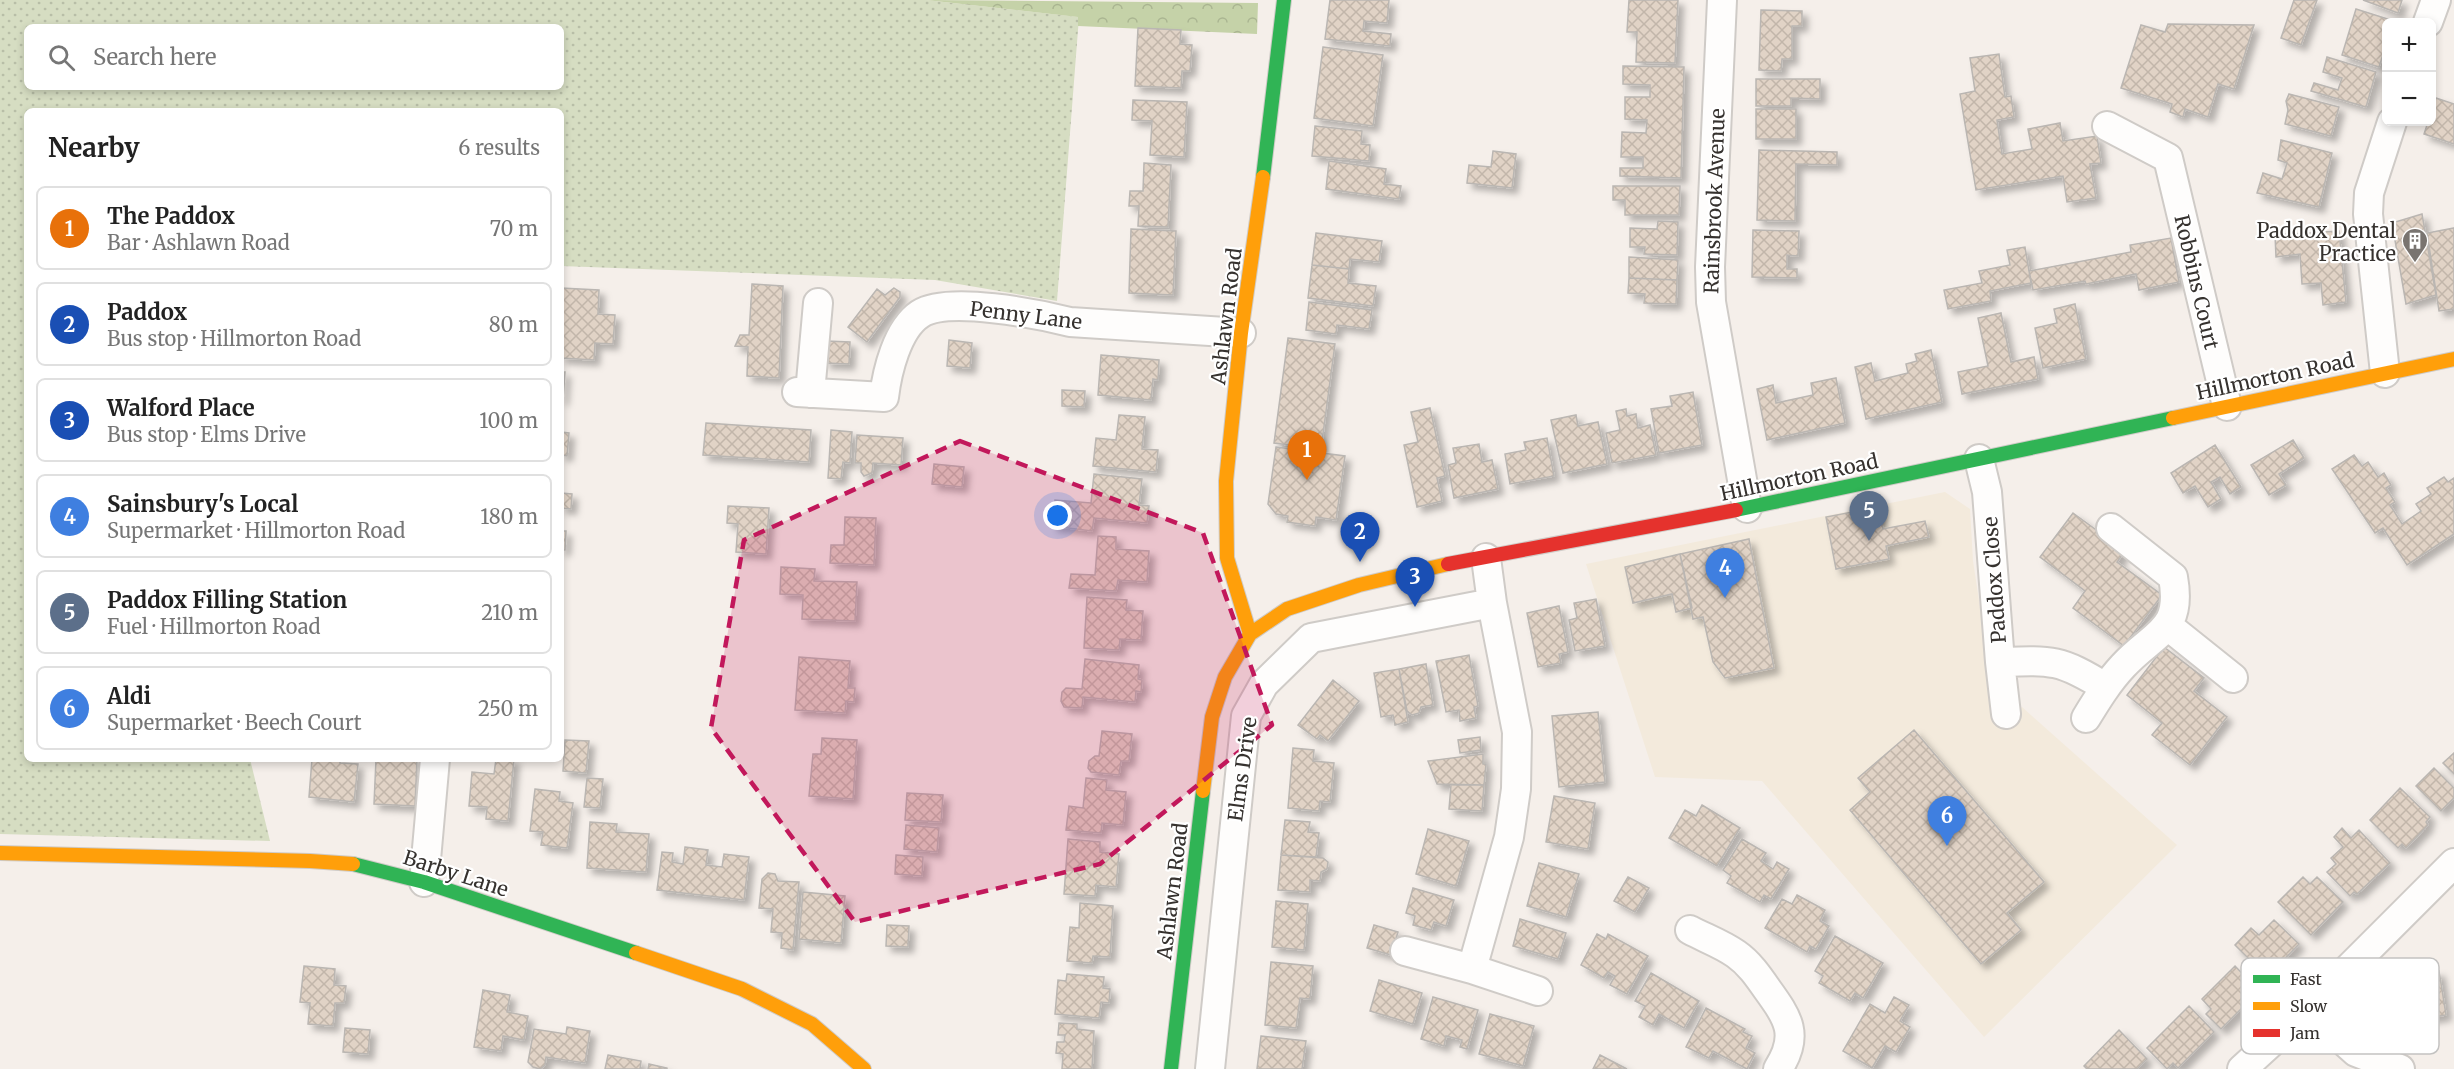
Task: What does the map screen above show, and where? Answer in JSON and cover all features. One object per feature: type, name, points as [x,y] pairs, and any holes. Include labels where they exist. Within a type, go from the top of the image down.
[{"type":"main road","name":"Ashlawn Road","points":[[1250,634],[1227,558],[1226,481],[1241,333],[1261,196],[1284,0]]},
{"type":"main road","name":"Hillmorton Road","points":[[1212,717],[1225,677],[1250,634],[1287,609],[1359,585],[1434,567],[1747,508],[2454,359]]},
{"type":"main road","name":"Ashlawn Road","points":[[1171,1069],[1212,717]]},
{"type":"main road","name":"Barby Lane","points":[[0,853],[361,865],[424,882],[742,989],[812,1024],[864,1069]]},
{"type":"street","name":"Rainsbrook Avenue","points":[[1722,0],[1710,267],[1711,302],[1747,508]]},
{"type":"street","points":[[2429,18],[2436,0]]},
{"type":"street","name":"Robbins Court","points":[[2107,126],[2168,158],[2227,406]]},
{"type":"street","points":[[2385,373],[2368,214],[2369,194],[2391,126]]},
{"type":"street","name":"Penny Lane","points":[[818,303],[803,393],[884,396],[887,369],[910,323],[921,313],[941,308],[975,307],[1070,322],[1241,333]]},
{"type":"street","name":"Paddox Close","points":[[1979,459],[1987,492],[2000,662],[2047,660],[2074,668],[2105,687]]},
{"type":"street","points":[[2086,718],[2105,687],[2125,663],[2168,626],[2175,604],[2173,576],[2111,528]]},
{"type":"street","points":[[1472,969],[1509,837],[1516,789],[1517,732],[1492,603],[1486,558]]},
{"type":"street","name":"Elms Drive","points":[[1210,1069],[1246,716],[1264,684],[1311,639],[1492,603]]},
{"type":"street","points":[[2168,626],[2234,678]]},
{"type":"street","points":[[2000,662],[2006,714]]},
{"type":"street","points":[[424,882],[435,762]]},
{"type":"street","points":[[2359,958],[2454,863]]},
{"type":"street","points":[[1690,930],[1736,954],[1752,968],[1787,1018],[1790,1045],[1778,1069]]},
{"type":"street","points":[[1405,951],[1472,969],[1538,991]]},
{"type":"street","points":[[2242,1069],[2258,1054]]},
{"type":"street","points":[[2361,1054],[2400,1069]]},
{"type":"highlighted area","points":[[960,441],[1203,533],[1272,725],[1100,864],[855,922],[711,728],[744,540]]},
{"type":"shaded area","points":[[1945,492],[1970,509],[1973,561],[1997,719],[2022,707],[2177,845],[1984,1037],[1762,781],[1655,777],[1586,564]]},
{"type":"green space","points":[[0,0],[926,0],[1079,17],[1057,301],[935,280],[564,266],[564,108],[24,108],[24,762],[251,762],[270,841],[0,834]]},
{"type":"green space","points":[[926,0],[1258,3],[1257,34],[1078,26],[1078,17]]},
{"type":"building","points":[[1330,0],[1389,0],[1387,23],[1364,21],[1363,31],[1391,34],[1390,46],[1325,39]]},
{"type":"building","points":[[1629,0],[1678,0],[1675,63],[1636,62],[1637,32],[1627,32]]},
{"type":"building","points":[[2294,0],[2317,0],[2301,45],[2281,38]]},
{"type":"building","points":[[2363,0],[2402,0],[2398,13]]},
{"type":"building","points":[[2356,9],[2384,18],[2382,18],[2382,58],[2379,67],[2342,55]]},
{"type":"building","points":[[1761,10],[1802,11],[1802,26],[1792,26],[1792,59],[1782,59],[1781,71],[1759,70]]},
{"type":"building","points":[[2168,24],[2254,25],[2234,89],[2218,84],[2208,117],[2185,109],[2183,117],[2170,112],[2172,104],[2121,88],[2141,25],[2165,32]]},
{"type":"building","points":[[1138,28],[1181,30],[1180,44],[1192,45],[1190,71],[1182,71],[1181,88],[1135,86]]},
{"type":"building","points":[[1323,47],[1383,55],[1373,126],[1314,118]]},
{"type":"building","points":[[1999,54],[2005,97],[2011,96],[2014,117],[1997,120],[2002,154],[2032,149],[2028,129],[2060,123],[2063,141],[2097,136],[2101,163],[2090,164],[2096,198],[2067,202],[2063,176],[1976,190],[1960,94],[1975,91],[1970,58]]},
{"type":"building","points":[[2327,57],[2376,72],[2366,107],[2311,91],[2314,83],[2338,90],[2342,78],[2323,72]]},
{"type":"building","points":[[1623,66],[1684,67],[1681,178],[1620,176],[1620,168],[1643,168],[1643,157],[1621,157],[1622,132],[1646,133],[1647,120],[1625,119],[1625,97],[1650,97],[1650,85],[1623,84]]},
{"type":"building","points":[[1756,79],[1820,79],[1820,99],[1791,98],[1791,106],[1756,106]]},
{"type":"building","points":[[2289,94],[2339,107],[2331,136],[2285,124],[2288,110],[2286,101]]},
{"type":"building","points":[[2436,98],[2454,104],[2454,144],[2424,134],[2427,126],[2436,126]]},
{"type":"building","points":[[1133,100],[1187,102],[1184,157],[1150,155],[1152,121],[1132,120]]},
{"type":"building","points":[[1756,109],[1796,109],[1796,139],[1756,139]]},
{"type":"building","points":[[1315,126],[1362,131],[1361,144],[1370,145],[1369,161],[1312,156]]},
{"type":"building","points":[[2281,140],[2332,153],[2319,207],[2257,193],[2263,173],[2282,179],[2287,163],[2278,160]]},
{"type":"building","points":[[1759,150],[1837,152],[1837,165],[1796,164],[1795,221],[1757,220]]},
{"type":"building","points":[[1493,151],[1516,154],[1512,188],[1467,183],[1469,165],[1491,167]]},
{"type":"building","points":[[1329,161],[1386,169],[1384,184],[1401,186],[1399,199],[1326,189]]},
{"type":"building","points":[[1144,163],[1171,165],[1168,227],[1138,226],[1139,206],[1129,206],[1130,191],[1143,191]]},
{"type":"building","points":[[1613,186],[1680,186],[1679,215],[1625,215],[1625,200],[1613,200]]},
{"type":"building","name":"Paddox Dental Practice","points":[[2422,214],[2436,295],[2406,304],[2392,223]]},
{"type":"building","points":[[1658,221],[1678,222],[1677,255],[1644,254],[1645,247],[1630,247],[1630,228],[1657,229]]},
{"type":"building","points":[[2454,228],[2454,309],[2439,311],[2427,233]]},
{"type":"building","points":[[1131,229],[1176,231],[1173,295],[1129,293]]},
{"type":"building","points":[[1753,230],[1799,231],[1798,256],[1787,255],[1787,269],[1797,269],[1797,278],[1752,277]]},
{"type":"building","points":[[2339,231],[2346,302],[2323,305],[2321,283],[2302,284],[2300,254],[2276,257],[2275,235]]},
{"type":"building","points":[[1316,233],[1382,241],[1379,262],[1350,259],[1349,269],[1312,265]]},
{"type":"building","points":[[2171,238],[2179,282],[2139,290],[2136,274],[2086,284],[2085,281],[2033,290],[2029,271],[2131,252],[2130,245]]},
{"type":"building","points":[[2025,247],[2031,283],[1990,291],[1991,301],[1948,309],[1944,290],[1982,283],[1979,271],[2010,265],[2007,250]]},
{"type":"building","points":[[1629,257],[1678,260],[1677,280],[1629,278]]},
{"type":"building","points":[[1312,265],[1349,269],[1348,283],[1376,286],[1373,306],[1308,298]]},
{"type":"building","points":[[1629,278],[1677,280],[1676,304],[1644,303],[1645,294],[1628,293]]},
{"type":"building","points":[[752,284],[783,286],[779,378],[747,376],[748,347],[735,346],[740,335],[749,335]]},
{"type":"building","points":[[564,288],[599,290],[598,314],[615,315],[613,344],[595,343],[594,360],[564,358]]},
{"type":"building","points":[[894,288],[900,292],[900,297],[867,342],[848,327],[877,289],[885,295]]},
{"type":"building","points":[[1309,302],[1372,310],[1369,329],[1337,325],[1336,334],[1306,330]]},
{"type":"building","points":[[2075,304],[2086,359],[2043,368],[2035,328],[2057,323],[2054,309]]},
{"type":"building","points":[[2001,313],[2011,362],[2034,357],[2038,379],[1962,394],[1958,372],[1988,366],[1978,318]]},
{"type":"building","points":[[1288,338],[1335,344],[1321,449],[1274,443]]},
{"type":"building","points":[[949,340],[972,343],[970,368],[947,366]]},
{"type":"building","points":[[826,341],[850,342],[849,364],[825,363]]},
{"type":"building","points":[[1931,350],[1942,402],[1866,419],[1855,367],[1871,363],[1875,381],[1908,373],[1906,364],[1917,361],[1915,354]]},
{"type":"building","points":[[1101,355],[1159,360],[1158,380],[1153,379],[1151,400],[1098,395]]},
{"type":"building","points":[[1836,378],[1845,423],[1767,440],[1757,389],[1773,385],[1776,403],[1813,395],[1811,383]]},
{"type":"building","points":[[1062,390],[1085,391],[1084,407],[1062,406]]},
{"type":"building","points":[[1693,392],[1702,445],[1659,453],[1651,409],[1672,406],[1670,396]]},
{"type":"building","points":[[1430,408],[1445,476],[1437,478],[1442,501],[1417,507],[1404,445],[1418,442],[1411,412]]},
{"type":"building","points":[[1626,409],[1627,416],[1636,414],[1638,428],[1650,425],[1656,455],[1612,463],[1606,433],[1620,430],[1616,411]]},
{"type":"building","points":[[1119,415],[1145,417],[1142,449],[1158,450],[1156,472],[1093,466],[1096,438],[1116,440]]},
{"type":"building","points":[[1576,415],[1578,426],[1598,422],[1607,464],[1563,473],[1551,420]]},
{"type":"building","points":[[706,423],[811,430],[809,462],[703,455]]},
{"type":"building","points":[[831,430],[852,432],[850,463],[843,462],[841,479],[828,478]]},
{"type":"building","points":[[564,432],[569,433],[567,456],[564,456]]},
{"type":"building","points":[[857,435],[903,438],[901,465],[873,463],[872,473],[864,476],[861,472],[861,463],[855,463]]},
{"type":"building","points":[[1547,438],[1554,476],[1510,484],[1505,454],[1526,450],[1524,442]]},
{"type":"building","points":[[2293,440],[2304,458],[2279,474],[2286,485],[2269,495],[2251,465]]},
{"type":"building","points":[[1479,444],[1482,462],[1492,460],[1498,489],[1454,498],[1448,465],[1456,463],[1453,448]]},
{"type":"building","points":[[2215,445],[2241,487],[2230,494],[2220,477],[2211,482],[2221,499],[2208,507],[2195,486],[2183,493],[2171,473]]},
{"type":"building","points":[[1276,447],[1345,456],[1336,520],[1316,517],[1315,526],[1287,522],[1288,516],[1276,514],[1268,504]]},
{"type":"building","points":[[2354,455],[2362,466],[2368,462],[2378,477],[2384,473],[2391,485],[2386,488],[2395,502],[2390,505],[2402,524],[2421,511],[2416,504],[2431,494],[2427,488],[2444,477],[2448,482],[2454,478],[2454,534],[2407,565],[2383,528],[2375,533],[2332,469]]},
{"type":"building","points":[[934,464],[964,467],[962,487],[932,484]]},
{"type":"building","points":[[1094,474],[1142,479],[1139,505],[1149,506],[1147,523],[1094,518],[1092,531],[1052,526],[1055,500],[1091,503]]},
{"type":"building","points":[[564,493],[572,494],[571,509],[564,508]]},
{"type":"building","points":[[728,506],[769,508],[766,554],[736,552],[738,524],[727,523]]},
{"type":"building","points":[[1878,507],[1883,529],[1925,521],[1929,537],[1886,546],[1889,559],[1836,569],[1826,517]]},
{"type":"building","points":[[2073,513],[2125,551],[2117,562],[2162,595],[2124,646],[2073,608],[2085,591],[2040,557]]},
{"type":"building","points":[[845,517],[876,518],[874,565],[830,563],[831,545],[844,545]]},
{"type":"building","points":[[564,531],[566,531],[565,550]]},
{"type":"building","points":[[1098,536],[1116,537],[1116,549],[1149,551],[1147,582],[1118,580],[1116,591],[1069,588],[1071,574],[1095,575]]},
{"type":"building","points":[[1749,539],[1774,668],[1725,678],[1713,662],[1703,617],[1693,619],[1680,554]]},
{"type":"building","points":[[1680,554],[1692,608],[1676,612],[1672,594],[1633,603],[1625,567]]},
{"type":"building","points":[[781,567],[815,569],[814,581],[857,582],[855,621],[802,619],[803,595],[780,594]]},
{"type":"building","points":[[1087,597],[1127,600],[1126,610],[1143,611],[1141,640],[1120,639],[1119,650],[1084,648]]},
{"type":"building","points":[[1596,599],[1605,646],[1575,651],[1569,620],[1577,618],[1574,603]]},
{"type":"building","points":[[1559,606],[1568,652],[1559,654],[1561,663],[1538,667],[1527,613]]},
{"type":"building","points":[[2164,647],[2204,678],[2194,691],[2227,717],[2190,765],[2152,735],[2162,723],[2127,695]]},
{"type":"building","points":[[1469,655],[1478,706],[1474,707],[1476,718],[1460,721],[1459,710],[1446,712],[1436,661]]},
{"type":"building","points":[[799,657],[850,661],[848,688],[855,688],[854,702],[846,701],[845,713],[795,710]]},
{"type":"building","points":[[1085,659],[1139,665],[1138,679],[1142,680],[1141,692],[1136,691],[1135,702],[1083,697],[1082,708],[1064,707],[1061,701],[1062,692],[1066,688],[1082,689]]},
{"type":"building","points":[[1426,664],[1433,705],[1421,707],[1419,713],[1412,715],[1407,711],[1399,669]]},
{"type":"building","points":[[1399,669],[1408,722],[1395,725],[1393,715],[1381,717],[1374,673]]},
{"type":"building","points":[[1333,680],[1359,701],[1328,741],[1320,735],[1317,739],[1298,725]]},
{"type":"building","points":[[1598,712],[1605,782],[1559,787],[1552,716]]},
{"type":"building","points":[[1914,730],[2044,882],[2007,913],[2021,930],[1981,964],[1850,810],[1870,792],[1858,778]]},
{"type":"building","points":[[1102,731],[1132,734],[1129,761],[1121,761],[1119,775],[1091,772],[1088,768],[1089,761],[1099,756]]},
{"type":"building","points":[[1480,737],[1481,750],[1460,753],[1458,740]]},
{"type":"building","points":[[822,738],[857,740],[853,799],[809,796],[813,754],[821,754]]},
{"type":"building","points":[[565,740],[589,741],[586,773],[563,771]]},
{"type":"building","points":[[1293,748],[1314,750],[1313,761],[1334,763],[1330,802],[1320,801],[1319,811],[1288,808]]},
{"type":"building","points":[[2454,753],[2454,774],[2443,763]]},
{"type":"building","points":[[1483,754],[1483,764],[1486,764],[1484,785],[1437,784],[1428,761]]},
{"type":"building","points":[[312,762],[358,764],[354,802],[309,797]]},
{"type":"building","points":[[376,762],[417,762],[415,806],[374,804]]},
{"type":"building","points":[[496,762],[514,762],[508,821],[486,819],[487,807],[469,806],[472,772],[494,774]]},
{"type":"building","points":[[2434,768],[2454,788],[2454,798],[2441,811],[2416,786]]},
{"type":"building","points":[[587,778],[603,779],[600,808],[584,807]]},
{"type":"building","points":[[1086,778],[1107,780],[1106,790],[1126,792],[1123,825],[1102,823],[1101,833],[1066,830],[1069,806],[1083,808]]},
{"type":"building","points":[[1451,785],[1484,785],[1482,811],[1449,809]]},
{"type":"building","points":[[2400,788],[2430,817],[2426,822],[2428,825],[2406,848],[2402,844],[2398,848],[2370,820]]},
{"type":"building","points":[[535,789],[560,792],[559,801],[573,803],[567,848],[541,845],[543,832],[530,831]]},
{"type":"building","points":[[907,793],[943,795],[941,822],[905,820]]},
{"type":"building","points":[[1554,796],[1595,803],[1588,849],[1546,842]]},
{"type":"building","points":[[1702,805],[1740,828],[1717,866],[1669,838],[1685,810],[1696,816]]},
{"type":"building","points":[[1285,820],[1310,822],[1308,832],[1319,833],[1316,857],[1281,855]]},
{"type":"building","points":[[590,822],[617,824],[616,832],[649,834],[646,872],[587,868]]},
{"type":"building","points":[[906,825],[939,828],[937,852],[904,849]]},
{"type":"building","points":[[2342,828],[2351,838],[2359,830],[2390,863],[2357,894],[2354,892],[2350,896],[2327,872],[2336,864],[2331,858],[2343,847],[2334,837]]},
{"type":"building","points":[[1428,829],[1469,841],[1456,886],[1416,874]]},
{"type":"building","points":[[1068,839],[1100,842],[1100,852],[1119,854],[1116,887],[1096,885],[1095,896],[1064,894]]},
{"type":"building","points":[[1742,839],[1766,853],[1761,861],[1773,869],[1777,862],[1789,869],[1771,899],[1764,895],[1760,902],[1727,883],[1731,876],[1723,870]]},
{"type":"building","points":[[685,847],[708,850],[706,865],[722,867],[724,854],[749,857],[744,900],[657,890],[662,852],[673,853],[672,862],[683,864]]},
{"type":"building","points":[[896,855],[923,857],[922,876],[895,874]]},
{"type":"building","points":[[1281,855],[1323,858],[1328,862],[1327,869],[1321,872],[1320,881],[1310,880],[1310,892],[1278,890]]},
{"type":"building","points":[[1539,863],[1579,874],[1566,917],[1527,906]]},
{"type":"building","points":[[768,873],[775,874],[778,881],[799,882],[793,950],[781,948],[782,933],[771,932],[773,909],[759,908],[762,879]]},
{"type":"building","points":[[1628,877],[1649,888],[1635,912],[1614,901]]},
{"type":"building","points":[[2303,877],[2310,884],[2317,877],[2343,902],[2311,935],[2278,902]]},
{"type":"building","points":[[1413,888],[1454,900],[1446,926],[1434,922],[1431,930],[1413,925],[1415,916],[1406,913]]},
{"type":"building","points":[[803,892],[845,896],[841,943],[799,939]]},
{"type":"building","points":[[1797,895],[1825,910],[1820,921],[1829,926],[1816,949],[1810,946],[1807,952],[1765,928],[1782,899],[1792,904]]},
{"type":"building","points":[[1276,901],[1308,904],[1304,950],[1272,947]]},
{"type":"building","points":[[1080,903],[1113,906],[1110,957],[1093,956],[1092,963],[1067,961],[1070,927],[1079,928]]},
{"type":"building","points":[[1520,919],[1566,933],[1558,959],[1513,946]]},
{"type":"building","points":[[2274,920],[2299,944],[2285,958],[2248,958],[2235,945],[2251,928],[2259,935]]},
{"type":"building","points":[[887,925],[909,926],[908,947],[886,946]]},
{"type":"building","points":[[1374,925],[1398,932],[1391,955],[1367,948]]},
{"type":"building","points":[[1597,934],[1606,939],[1608,934],[1648,956],[1627,994],[1610,985],[1615,976],[1608,972],[1604,978],[1581,965]]},
{"type":"building","points":[[1835,936],[1883,963],[1863,998],[1855,993],[1850,1001],[1819,983],[1823,976],[1815,971]]},
{"type":"building","points":[[1271,962],[1313,966],[1310,999],[1300,998],[1296,1028],[1265,1025]]},
{"type":"building","points":[[304,966],[335,969],[334,985],[346,986],[344,1003],[335,1003],[333,1026],[308,1024],[310,1003],[300,1002]]},
{"type":"building","points":[[2235,966],[2241,972],[2241,1009],[2221,1029],[2206,1014],[2211,1009],[2202,999]]},
{"type":"building","points":[[2439,971],[2446,1015],[2439,1016]]},
{"type":"building","points":[[1651,973],[1699,1001],[1684,1028],[1659,1014],[1653,1025],[1639,1017],[1645,1006],[1635,1001]]},
{"type":"building","points":[[1067,974],[1104,977],[1103,988],[1110,989],[1109,1003],[1101,1002],[1099,1018],[1055,1014],[1058,980],[1066,981]]},
{"type":"building","points":[[1379,980],[1422,993],[1413,1024],[1370,1011]]},
{"type":"building","points":[[483,990],[510,995],[507,1012],[528,1016],[524,1040],[503,1036],[501,1051],[474,1047]]},
{"type":"building","points":[[1433,997],[1478,1010],[1467,1049],[1460,1047],[1462,1040],[1446,1036],[1444,1046],[1421,1039]]},
{"type":"building","points":[[1894,997],[1909,1005],[1900,1021],[1910,1027],[1896,1052],[1885,1046],[1872,1068],[1843,1051],[1870,1004],[1885,1013]]},
{"type":"building","points":[[2189,1006],[2214,1032],[2178,1068],[2173,1063],[2167,1069],[2147,1048]]},
{"type":"building","points":[[1706,1008],[1745,1029],[1743,1032],[1752,1036],[1746,1048],[1755,1053],[1747,1069],[1713,1051],[1709,1058],[1686,1047]]},
{"type":"building","points":[[1490,1014],[1534,1026],[1523,1066],[1479,1054]]},
{"type":"building","points":[[1059,1023],[1077,1024],[1077,1029],[1094,1031],[1092,1069],[1062,1069],[1063,1054],[1056,1053],[1057,1042],[1064,1042],[1065,1035],[1058,1035]]},
{"type":"building","points":[[567,1027],[590,1031],[585,1063],[546,1057],[545,1065],[540,1069],[533,1067],[528,1062],[534,1029],[566,1034]]},
{"type":"building","points":[[345,1028],[370,1030],[368,1054],[343,1052]]},
{"type":"building","points":[[2119,1030],[2147,1059],[2137,1069],[2087,1069],[2084,1066]]},
{"type":"building","points":[[1261,1036],[1306,1041],[1302,1069],[1257,1069]]},
{"type":"building","points":[[608,1055],[641,1061],[640,1069],[605,1069]]},
{"type":"building","points":[[1600,1055],[1627,1069],[1593,1069]]},
{"type":"building","points":[[649,1064],[667,1068],[667,1069],[648,1069]]},
{"type":"traffic: fast","points":[[1263,177],[1284,0]]},
{"type":"traffic: fast","points":[[1736,510],[2173,418]]},
{"type":"traffic: fast","points":[[1171,1069],[1203,791]]},
{"type":"traffic: fast","points":[[353,864],[424,882],[636,953]]},
{"type":"traffic: slow","points":[[1250,634],[1227,558],[1226,481],[1241,333],[1263,177]]},
{"type":"traffic: slow","points":[[2173,418],[2454,359]]},
{"type":"traffic: slow","points":[[1203,791],[1212,717],[1225,677],[1250,634],[1287,609],[1359,585],[1448,564]]},
{"type":"traffic: slow","points":[[0,853],[353,864]]},
{"type":"traffic: slow","points":[[636,953],[742,989],[812,1024],[864,1069]]},
{"type":"traffic: jam","points":[[1448,564],[1736,510]]},
{"type":"place","name":"Paddox Dental Practice","points":[[2415,264]]},
{"type":"place","name":"The Paddox","points":[[1307,480]]},
{"type":"place","name":"Paddox Filling Station","points":[[1869,541]]},
{"type":"place","name":"Paddox","points":[[1360,562]]},
{"type":"place","name":"Sainsbury's Local","points":[[1725,598]]},
{"type":"place","name":"Walford Place","points":[[1415,607]]},
{"type":"place","name":"Aldi","points":[[1947,846]]}]
